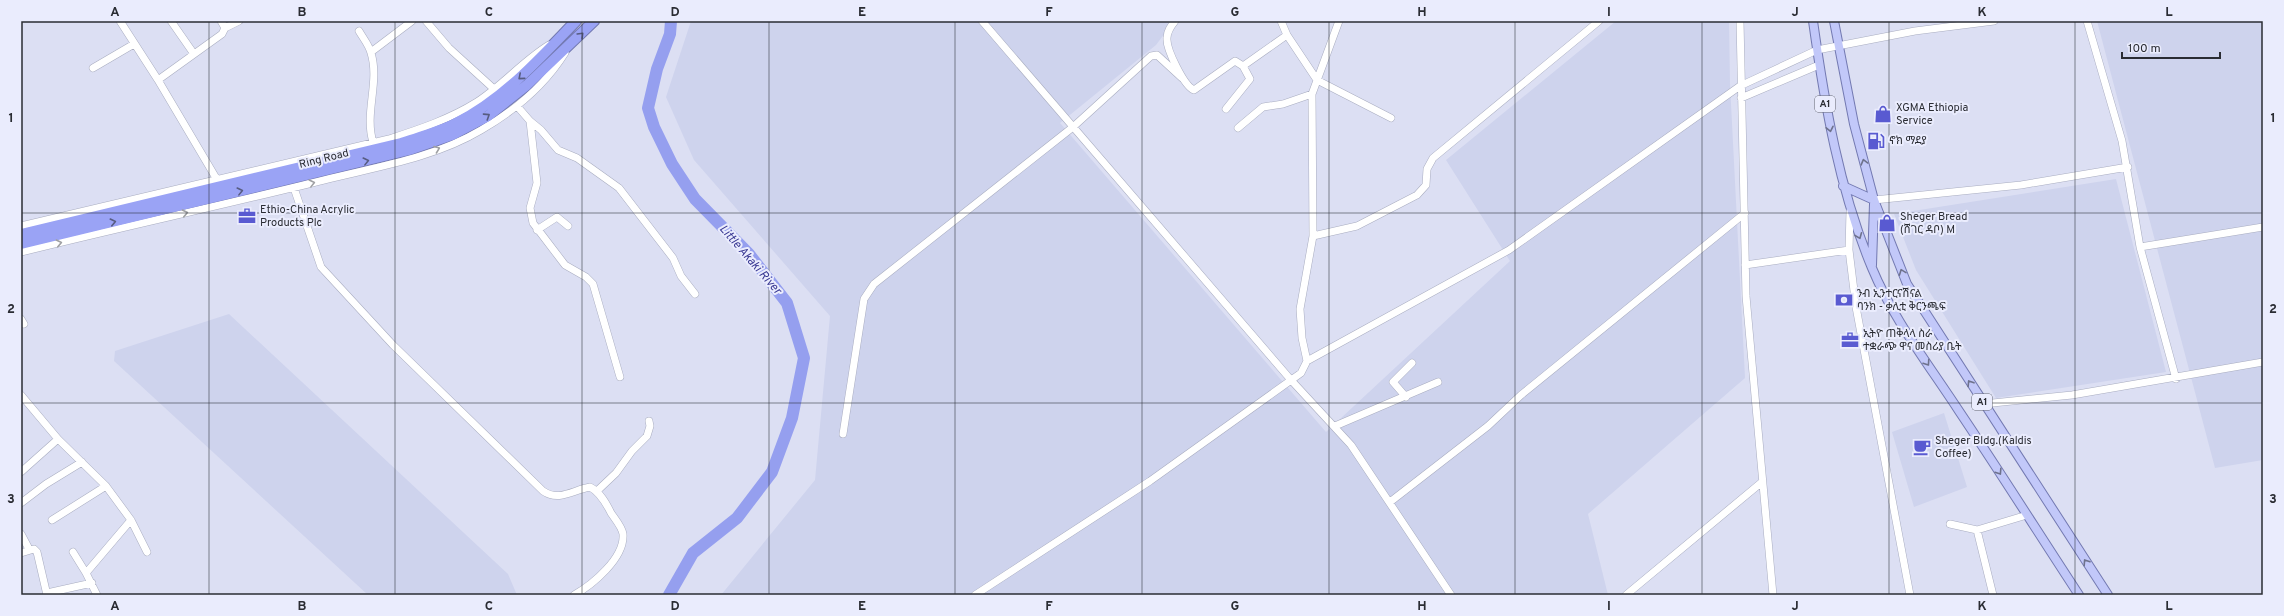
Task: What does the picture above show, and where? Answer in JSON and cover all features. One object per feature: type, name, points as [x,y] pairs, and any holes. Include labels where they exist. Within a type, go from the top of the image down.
[{"type":"highway","name":"Ring Road","points":[[21,234],[401,143],[454,124],[496,98],[547,53],[558,39],[576,21]]},
{"type":"highway","name":"Ring Road","points":[[21,244],[409,150],[458,132],[488,116],[510,99],[567,49],[594,21]]},
{"type":"main road","name":"A1","points":[[1813,21],[1829,126],[1843,186],[1872,269],[1888,302],[1917,348],[2079,595]]},
{"type":"main road","name":"A1","points":[[1834,21],[1854,124],[1874,200],[1907,284],[1983,404],[2108,595]]},
{"type":"main road","points":[[1843,186],[1874,200]]},
{"type":"main road","name":"A1","points":[[1872,269],[1874,200]]},
{"type":"street","points":[[120,21],[158,80],[216,178]]},
{"type":"street","points":[[171,21],[194,54]]},
{"type":"street","points":[[221,21],[225,28]]},
{"type":"street","points":[[158,80],[222,34],[225,28],[239,21]]},
{"type":"street","points":[[371,52],[412,21]]},
{"type":"street","points":[[426,21],[449,48],[494,89]]},
{"type":"street","points":[[982,21],[1291,380],[1335,426],[1390,502],[1451,595]]},
{"type":"street","points":[[1175,21],[1168,31],[1167,42],[1182,78]]},
{"type":"street","points":[[1281,21],[1287,35],[1317,80],[1391,118]]},
{"type":"street","points":[[1307,361],[1302,338],[1300,309],[1313,236],[1312,94],[1339,21]]},
{"type":"street","points":[[1313,236],[1357,226],[1416,195],[1426,185],[1427,169],[1433,158],[1599,21]]},
{"type":"street","points":[[1740,21],[1740,86],[1745,213],[1745,265],[1762,482],[1773,595]]},
{"type":"street","points":[[975,595],[1150,481],[1300,374],[1307,361],[1509,250],[1740,86],[1817,50],[1915,31],[1994,21]]},
{"type":"street","points":[[2087,21],[2122,141],[2128,167],[2140,247],[2176,379]]},
{"type":"street","points":[[359,31],[371,52],[374,68],[370,132],[373,142]]},
{"type":"street","points":[[1243,66],[1287,35]]},
{"type":"street","points":[[21,226],[216,178],[373,142],[452,117],[494,89],[540,50],[558,39]]},
{"type":"street","points":[[93,68],[134,44]]},
{"type":"street","points":[[21,252],[294,188],[427,153],[481,130],[517,106],[546,78],[567,49]]},
{"type":"street","points":[[843,434],[864,299],[867,291],[880,279],[1073,127],[1151,56],[1157,55],[1182,78],[1190,89],[1194,90],[1235,61],[1243,66],[1250,79],[1226,109]]},
{"type":"street","points":[[1741,98],[1819,66]]},
{"type":"street","points":[[1238,128],[1263,107],[1283,104],[1312,94]]},
{"type":"street","points":[[517,106],[558,150],[577,158],[619,188],[673,258],[681,276],[695,294]]},
{"type":"street","points":[[530,121],[537,183],[530,208],[537,230],[565,265],[586,277],[593,284],[620,377]]},
{"type":"street","points":[[1874,200],[2021,185],[2128,167]]},
{"type":"street","points":[[294,188],[321,267],[393,345],[543,491],[555,496],[565,496],[590,487],[596,490],[623,533],[623,540],[608,569],[588,587],[574,595]]},
{"type":"street","points":[[1850,208],[1849,250],[1856,307],[1910,595]]},
{"type":"street","points":[[1390,502],[1488,426],[1521,395],[1745,213]]},
{"type":"street","points":[[537,230],[557,217],[568,226]]},
{"type":"street","points":[[2140,247],[2263,228]]},
{"type":"street","points":[[1745,265],[1849,250]]},
{"type":"street","points":[[1983,404],[2072,395],[2176,379],[2263,362]]},
{"type":"street","points":[[1406,397],[1393,382],[1412,363]]},
{"type":"street","points":[[1335,426],[1406,397],[1438,382]]},
{"type":"street","points":[[21,395],[58,439],[106,486],[131,520],[147,552]]},
{"type":"street","points":[[596,490],[616,473],[632,451],[647,436],[650,426],[649,421]]},
{"type":"street","points":[[21,472],[58,439]]},
{"type":"street","points":[[21,503],[82,462]]},
{"type":"street","points":[[1626,595],[1762,482]]},
{"type":"street","points":[[52,520],[106,486]]},
{"type":"street","points":[[1950,524],[1978,530],[2027,515]]},
{"type":"street","points":[[86,573],[131,520]]},
{"type":"street","points":[[1978,530],[1993,595]]},
{"type":"street","points":[[21,534],[29,549]]},
{"type":"street","points":[[21,553],[29,549],[34,549],[39,556],[47,594],[92,583]]},
{"type":"street","points":[[72,552],[92,583],[97,595]]},
{"type":"shaded area","points":[[691,21],[1174,21],[1156,45],[1060,123],[1326,432],[1510,261],[1446,160],[1616,21],[1729,21],[1730,84],[1745,378],[1588,514],[1608,595],[721,595],[815,480],[830,316],[694,160],[666,97]]},
{"type":"shaded area","points":[[2097,21],[2263,21],[2263,460],[2215,468]]},
{"type":"shaded area","points":[[2116,179],[2166,372],[1996,398],[1916,270],[1894,214]]},
{"type":"shaded area","points":[[229,314],[508,574],[517,595],[368,595],[114,361],[115,351]]},
{"type":"shaded area","points":[[1944,413],[1967,487],[1914,507],[1892,432]]},
{"type":"waterway","name":"Little Akaki River","points":[[669,595],[693,553],[737,518],[772,472],[792,418],[804,358],[787,303],[749,254],[695,199],[672,164],[654,127],[648,108],[657,69],[670,34],[671,21]]},
{"type":"place","name":"XGMA Ethiopia Service","points":[[1883,114]]},
{"type":"place","name":"ኖክ ማደያ","points":[[1876,141]]},
{"type":"place","name":"Ethio-China Acrylic Products Plc","points":[[247,216]]},
{"type":"place","name":"Sheger Bread (ሸገር ዳቦ) M","points":[[1887,223]]},
{"type":"place","name":"ንብ ኢንተርናሽናል ባንክ - ቃሊቲ ቅርንጫፍ","points":[[1844,300]]},
{"type":"place","name":"ኢትዮ ጠቅላላ ስራ ተቋራጭ ዋና መስሪያ ቤት","points":[[1850,340]]},
{"type":"place","name":"Sheger Bldg.(Kaldis Coffee)","points":[[1922,447]]}]
